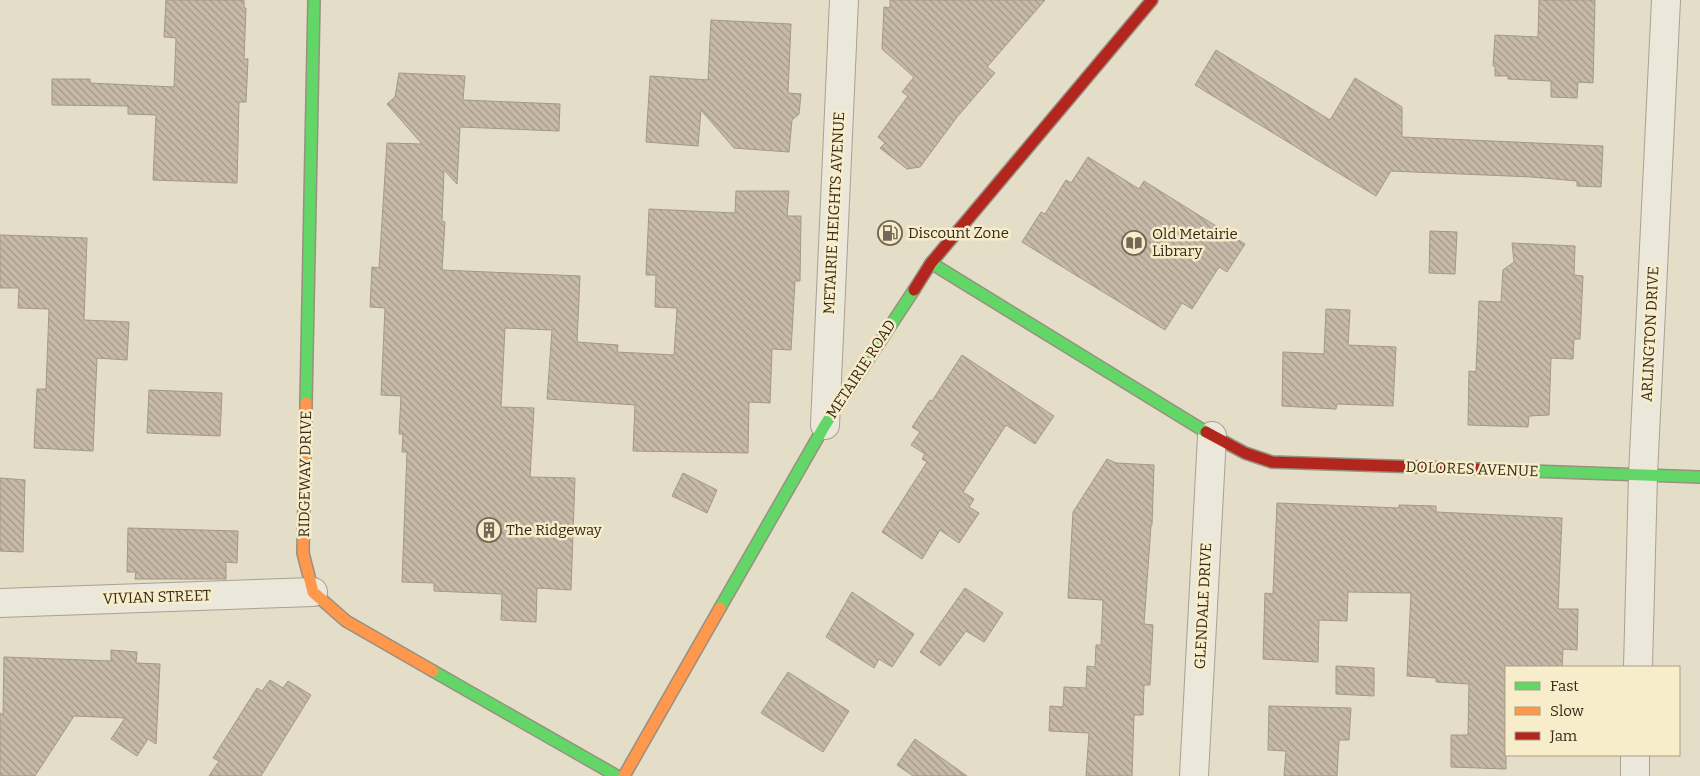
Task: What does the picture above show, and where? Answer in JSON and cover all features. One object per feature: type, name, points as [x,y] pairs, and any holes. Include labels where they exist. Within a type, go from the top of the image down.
[{"type":"street","name":"RIDGEWAY DRIVE","points":[[313,592],[303,554],[314,0]]},
{"type":"street","name":"METAIRIE HEIGHTS AVENUE","points":[[824,425],[844,0]]},
{"type":"street","name":"METAIRIE ROAD","points":[[624,776],[824,425],[931,263],[1152,0]]},
{"type":"street","name":"ARLINGTON DRIVE","points":[[1638,666],[1643,475],[1666,0]]},
{"type":"street","points":[[931,263],[1212,436]]},
{"type":"street","name":"DOLORES AVENUE","points":[[1212,436],[1245,453],[1272,462],[1700,477]]},
{"type":"street","name":"GLENDALE DRIVE","points":[[1194,776],[1212,436]]},
{"type":"street","name":"VIVIAN STREET","points":[[0,603],[313,592]]},
{"type":"street","points":[[313,592],[346,621],[617,776]]},
{"type":"street","points":[[1635,756],[1635,776]]},
{"type":"building","points":[[166,0],[244,0],[244,8],[246,8],[244,59],[248,59],[246,102],[239,102],[237,183],[153,180],[156,115],[128,114],[128,106],[52,105],[52,79],[90,79],[90,83],[174,87],[176,38],[164,37]]},
{"type":"building","points":[[890,0],[1045,0],[987,67],[995,73],[957,117],[920,167],[907,169],[880,148],[885,143],[878,137],[908,96],[902,92],[914,77],[882,49],[884,7],[890,8]]},
{"type":"building","points":[[1539,0],[1595,0],[1593,83],[1578,82],[1577,98],[1551,97],[1551,81],[1508,79],[1508,76],[1495,76],[1495,66],[1493,66],[1495,35],[1538,37]]},
{"type":"building","points":[[711,20],[791,24],[788,93],[801,94],[799,114],[792,120],[789,152],[734,148],[701,110],[698,146],[646,142],[650,76],[708,80]]},
{"type":"building","points":[[1216,50],[1330,120],[1355,78],[1402,107],[1402,137],[1603,146],[1601,187],[1577,186],[1577,181],[1532,177],[1391,171],[1376,196],[1195,85]]},
{"type":"building","points":[[399,73],[465,76],[463,100],[560,104],[559,131],[460,127],[457,184],[444,170],[442,221],[445,222],[442,270],[580,276],[577,342],[618,345],[617,352],[674,355],[677,308],[655,307],[656,275],[646,275],[649,209],[735,213],[736,191],[789,191],[787,216],[801,216],[800,281],[795,281],[791,350],[772,349],[770,403],[749,402],[748,453],[633,451],[635,405],[547,399],[552,330],[505,328],[501,407],[534,408],[530,477],[575,478],[571,590],[537,588],[536,622],[501,620],[502,594],[434,591],[434,583],[402,582],[407,452],[402,452],[403,434],[399,434],[401,396],[381,395],[385,308],[370,307],[372,267],[379,268],[387,143],[422,144],[387,104],[395,97]]},
{"type":"building","name":"Old Metairie Library","points":[[1088,157],[1139,189],[1144,181],[1245,244],[1227,272],[1219,267],[1192,309],[1182,303],[1165,330],[1022,242],[1041,212],[1045,214],[1066,180],[1071,183]]},
{"type":"building","points":[[1430,231],[1457,232],[1455,274],[1429,273]]},
{"type":"building","points":[[0,235],[87,238],[84,320],[129,322],[127,360],[97,358],[93,451],[34,448],[37,389],[46,389],[49,309],[18,308],[19,288],[0,288]]},
{"type":"building","points":[[1512,243],[1575,246],[1574,275],[1583,276],[1580,339],[1574,339],[1573,359],[1551,358],[1549,415],[1529,416],[1528,427],[1468,425],[1469,371],[1476,372],[1479,301],[1501,302],[1503,270],[1514,262]]},
{"type":"building","points":[[1326,309],[1350,310],[1348,345],[1396,347],[1393,406],[1337,404],[1336,409],[1282,406],[1283,352],[1324,354]]},
{"type":"building","points":[[962,355],[1054,416],[1035,444],[1006,425],[963,492],[974,499],[969,507],[979,513],[959,543],[940,530],[922,559],[882,532],[927,462],[922,459],[925,454],[911,445],[920,432],[912,427],[930,400],[932,401]]},
{"type":"building","points":[[149,390],[222,393],[220,436],[147,433]]},
{"type":"building","points":[[1107,459],[1116,463],[1154,465],[1152,525],[1144,624],[1153,625],[1150,685],[1144,685],[1143,715],[1134,715],[1132,776],[1086,776],[1089,733],[1049,731],[1050,706],[1063,707],[1064,687],[1086,688],[1087,666],[1095,667],[1096,645],[1101,645],[1103,600],[1068,598],[1073,512]]},
{"type":"building","points":[[683,473],[717,490],[707,513],[672,496]]},
{"type":"building","points":[[0,478],[25,480],[23,552],[0,551]]},
{"type":"building","points":[[1277,503],[1399,508],[1399,505],[1436,506],[1436,512],[1562,518],[1558,609],[1578,609],[1577,650],[1563,649],[1562,666],[1505,666],[1506,769],[1451,767],[1451,735],[1468,735],[1469,684],[1436,682],[1436,678],[1407,676],[1411,593],[1348,592],[1347,621],[1319,620],[1318,662],[1263,659],[1265,593],[1273,594]]},
{"type":"building","points":[[128,528],[238,531],[237,563],[226,562],[226,579],[135,579],[136,572],[127,572]]},
{"type":"building","points":[[965,588],[1003,613],[984,642],[966,631],[940,666],[920,652]]},
{"type":"building","points":[[852,592],[914,634],[892,667],[879,659],[874,668],[826,637]]},
{"type":"building","points":[[111,650],[137,652],[136,663],[160,664],[156,744],[148,739],[137,756],[111,739],[125,718],[74,716],[35,776],[0,776],[0,713],[3,715],[4,657],[111,661]]},
{"type":"building","points":[[1336,666],[1374,668],[1374,696],[1336,694]]},
{"type":"building","points":[[788,672],[849,711],[823,752],[761,713]]},
{"type":"building","points":[[270,680],[283,688],[288,681],[311,695],[261,776],[209,776],[219,761],[213,758],[257,688],[262,691]]},
{"type":"building","points":[[1269,706],[1351,708],[1349,740],[1339,740],[1337,776],[1284,776],[1286,751],[1268,750]]},
{"type":"building","points":[[915,739],[967,776],[913,776],[897,765]]},
{"type":"traffic: fast","points":[[306,403],[314,0]]},
{"type":"traffic: fast","points":[[931,263],[1206,432]]},
{"type":"traffic: fast","points":[[720,608],[825,425],[914,290]]},
{"type":"traffic: fast","points":[[1478,469],[1700,477]]},
{"type":"traffic: fast","points":[[433,671],[617,776]]},
{"type":"traffic: slow","points":[[306,403],[303,553],[313,592],[346,621],[433,671]]},
{"type":"traffic: slow","points":[[624,776],[720,608]]},
{"type":"traffic: jam","points":[[914,290],[931,263],[1152,0]]},
{"type":"traffic: jam","points":[[1206,432],[1245,453],[1272,462],[1478,469]]},
{"type":"place","name":"Discount Zone","points":[[890,233]]},
{"type":"place","name":"Old Metairie Library","points":[[1134,243]]},
{"type":"place","name":"The Ridgeway","points":[[489,530]]}]
